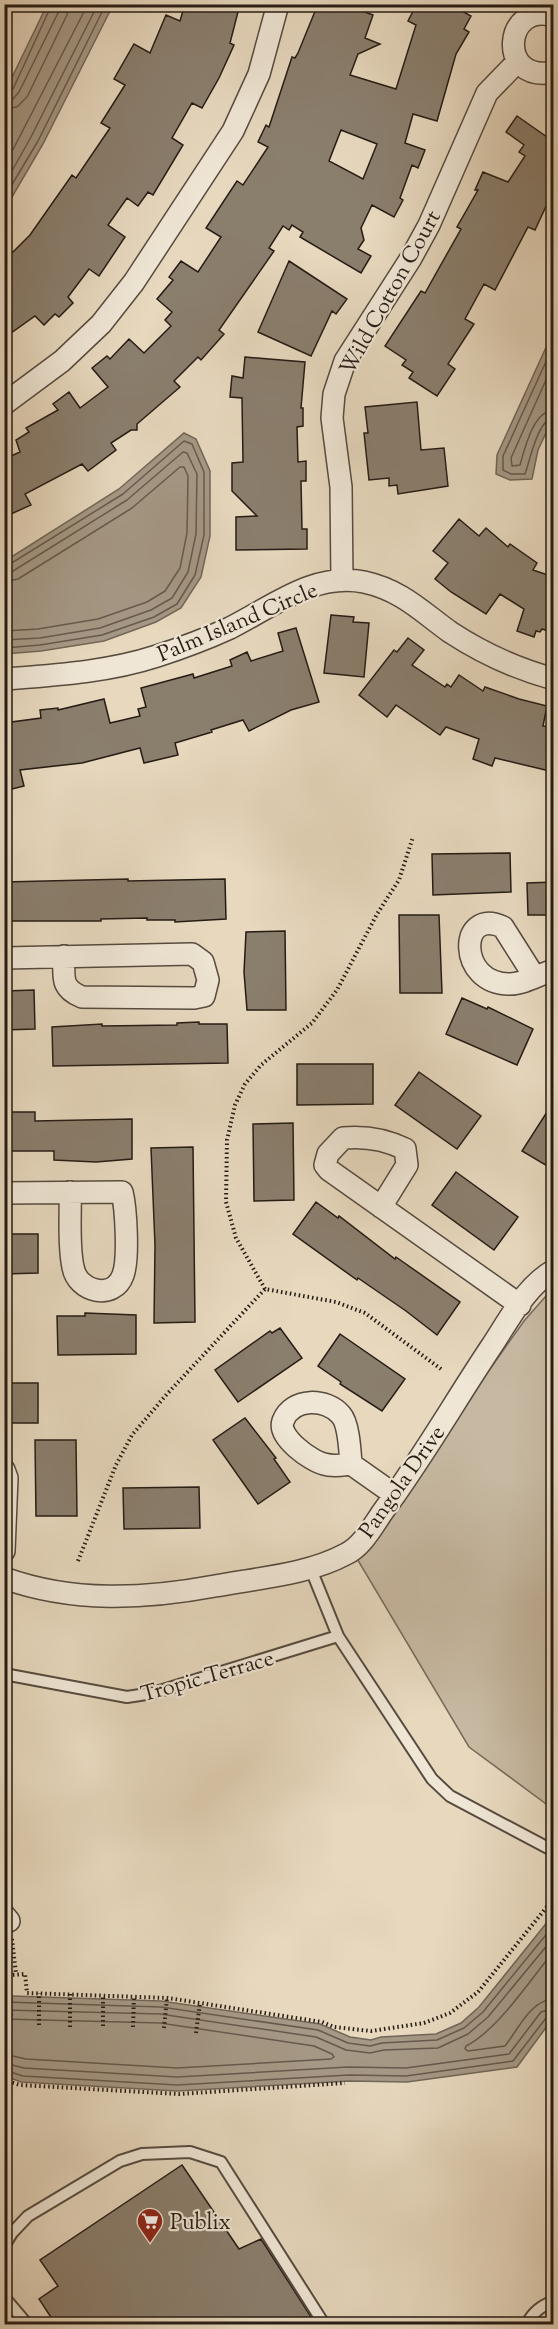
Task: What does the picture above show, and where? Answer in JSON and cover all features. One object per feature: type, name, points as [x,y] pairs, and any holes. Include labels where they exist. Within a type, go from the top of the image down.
[{"type":"street","points":[[4,404],[62,361],[101,324],[134,282],[233,131],[259,74],[278,4]]},
{"type":"street","points":[[554,16],[537,14],[520,23],[514,32],[512,42],[513,52],[525,68],[534,73],[554,72]]},
{"type":"street","name":"Wild Cotton Court","points":[[342,580],[341,487],[332,418],[334,394],[345,361],[411,258],[487,93],[518,61]]},
{"type":"street","name":"Palm Island Circle","points":[[4,679],[77,674],[155,657],[229,628],[300,589],[342,580],[364,582],[386,588],[412,601],[449,631],[475,647],[513,665],[554,679]]},
{"type":"street","points":[[4,958],[64,956],[192,954],[203,962],[208,980],[204,996],[194,998],[82,997],[70,992],[64,984],[64,956]]},
{"type":"street","points":[[4,1193],[70,1192],[122,1192],[125,1203],[126,1248],[123,1276],[114,1287],[99,1291],[87,1289],[79,1282],[73,1268],[70,1192]]},
{"type":"street","points":[[381,1207],[520,1305]]},
{"type":"street","name":"Pangola Drive","points":[[4,1578],[48,1590],[108,1598],[176,1594],[310,1567],[348,1554],[363,1539],[395,1495],[528,1292],[554,1270]]},
{"type":"street","points":[[351,1464],[395,1495]]},
{"type":"street","points":[[4,1470],[8,1478],[4,1551]]},
{"type":"lane","points":[[310,1567],[338,1636],[432,1779],[450,1796],[550,1849]]},
{"type":"lane","name":"Tropic Terrace","points":[[4,1674],[127,1697],[153,1693],[338,1636]]},
{"type":"lane","points":[[4,2246],[12,2233],[28,2217],[120,2161],[142,2154],[190,2152],[221,2162],[324,2325]]},
{"type":"lane","points":[[4,2297],[27,2325]]},
{"type":"lane","points":[[526,2325],[531,2315],[542,2306],[554,2301]]},
{"type":"path","points":[[265,1289],[236,1238],[226,1202],[227,1140],[235,1105],[245,1084],[261,1065],[312,1023],[337,990],[377,914],[399,880],[413,837]]},
{"type":"path","points":[[265,1289],[336,1302],[365,1313],[441,1369]]},
{"type":"path","points":[[78,1561],[116,1465],[132,1435],[265,1289]]},
{"type":"path","points":[[10,2017],[6,1993],[10,1992],[9,1975],[25,1974],[27,1993],[167,1998],[322,2022],[334,2027],[354,2030],[371,2031],[424,2023],[450,2013],[478,1992],[554,1898]]},
{"type":"path","points":[[7,1918],[15,1974]]},
{"type":"path","points":[[39,1993],[39,2025]]},
{"type":"path","points":[[70,1994],[70,2027]]},
{"type":"path","points":[[103,1995],[103,2026]]},
{"type":"path","points":[[134,1996],[134,2027]]},
{"type":"path","points":[[164,2028],[167,1998]]},
{"type":"path","points":[[196,2033],[200,2003]]},
{"type":"path","points":[[4,2079],[20,2085],[179,2094],[345,2083]]},
{"type":"shaded area","points":[[553,1288],[553,1809],[469,1747],[356,1557],[524,1321]]},
{"type":"water","points":[[47,5],[113,5],[43,144],[5,209],[5,92]]},
{"type":"water","points":[[553,332],[553,418],[538,450],[532,479],[510,480],[496,474],[497,455]]},
{"type":"water","points":[[184,433],[196,439],[210,471],[210,536],[201,577],[181,608],[156,622],[104,641],[5,654],[5,561],[119,489]]},
{"type":"water","points":[[553,1915],[553,2018],[517,2067],[407,2082],[349,2081],[177,2091],[21,2082],[5,2076],[5,1996],[161,2001],[320,2024],[350,2037],[371,2040],[381,2037],[436,2034],[461,2023],[479,2007]]},
{"type":"building","points":[[185,4],[240,4],[230,43],[234,45],[219,78],[202,108],[192,103],[172,138],[183,145],[153,195],[148,192],[138,206],[127,198],[108,225],[125,237],[99,276],[89,269],[68,297],[73,303],[59,317],[55,314],[44,325],[35,316],[4,338],[4,261],[30,235],[72,175],[76,178],[110,128],[101,123],[125,85],[114,79],[134,44],[150,53],[166,15],[180,21]]},
{"type":"building","points":[[318,4],[343,4],[373,15],[365,38],[380,44],[358,54],[350,75],[396,89],[416,25],[408,21],[417,4],[462,4],[460,10],[471,16],[464,29],[469,32],[456,54],[437,121],[413,114],[405,143],[425,150],[418,168],[412,165],[400,198],[403,200],[394,217],[372,205],[361,228],[364,240],[358,249],[371,256],[361,273],[300,237],[303,232],[292,225],[289,230],[283,226],[269,248],[274,251],[219,330],[224,334],[201,360],[198,357],[174,381],[180,387],[137,424],[137,430],[131,430],[111,443],[116,450],[88,471],[82,464],[25,494],[31,505],[4,517],[4,459],[20,452],[16,440],[29,432],[26,428],[58,410],[53,404],[69,392],[80,408],[108,387],[92,368],[107,356],[110,359],[129,339],[144,353],[171,326],[165,320],[172,312],[157,299],[173,280],[169,277],[181,261],[198,272],[221,237],[206,228],[237,181],[243,185],[268,147],[258,142],[266,125],[269,127],[292,57],[295,58]],"holes":[[[341,130],[377,144],[363,179],[329,161]]]},
{"type":"building","points":[[517,116],[554,142],[554,189],[535,230],[528,227],[495,290],[484,284],[465,319],[474,324],[448,364],[455,369],[437,396],[409,378],[413,372],[402,365],[406,360],[385,346],[421,291],[425,293],[461,229],[457,227],[478,190],[475,190],[483,172],[508,182],[525,156],[519,152],[524,145],[506,132]]},
{"type":"building","points":[[289,261],[347,299],[336,314],[332,311],[311,356],[258,332]]},
{"type":"building","points":[[245,357],[305,362],[301,408],[303,408],[303,426],[297,427],[298,462],[306,461],[306,481],[301,481],[302,529],[307,529],[307,549],[236,550],[236,517],[257,516],[232,491],[232,463],[243,462],[242,398],[230,397],[232,376],[243,378]]},
{"type":"building","points":[[417,402],[421,450],[444,448],[448,486],[398,494],[397,485],[389,486],[389,478],[369,480],[364,433],[368,433],[365,407]]},
{"type":"building","points":[[459,519],[479,536],[486,528],[508,547],[510,544],[537,563],[533,570],[554,577],[554,633],[542,629],[540,632],[536,631],[534,637],[517,631],[524,609],[500,594],[486,614],[435,579],[448,563],[433,551]]},
{"type":"building","points":[[331,615],[354,617],[353,622],[369,623],[364,677],[324,673]]},
{"type":"building","points":[[296,628],[319,702],[291,710],[249,731],[243,720],[211,730],[212,732],[175,743],[178,755],[144,763],[140,748],[82,763],[20,770],[24,786],[4,791],[4,723],[41,718],[40,710],[58,708],[58,710],[104,699],[110,723],[140,716],[138,709],[146,707],[141,688],[193,674],[194,678],[232,666],[230,660],[247,652],[251,661],[283,651],[278,633]]},
{"type":"building","points":[[408,638],[424,650],[412,665],[445,687],[447,684],[451,687],[459,675],[483,691],[485,687],[547,706],[543,726],[554,728],[554,772],[495,758],[492,766],[473,759],[479,739],[446,727],[440,735],[396,705],[387,717],[359,695],[394,650],[397,652]]},
{"type":"building","points":[[510,853],[511,892],[433,895],[432,854]]},
{"type":"building","points":[[128,879],[128,881],[225,879],[226,919],[175,922],[175,920],[147,920],[147,918],[101,919],[101,921],[4,921],[4,882]]},
{"type":"building","points":[[554,882],[554,915],[528,915],[527,883]]},
{"type":"building","points":[[399,915],[439,915],[442,993],[400,993]]},
{"type":"building","points":[[285,931],[286,1010],[247,1010],[244,972],[246,932]]},
{"type":"building","points":[[34,990],[35,1029],[4,1030],[4,991]]},
{"type":"building","points":[[462,998],[487,1009],[488,1007],[533,1029],[517,1065],[446,1034]]},
{"type":"building","points":[[199,1022],[199,1024],[227,1024],[228,1063],[53,1066],[52,1027],[102,1024],[102,1026],[177,1025],[177,1023]]},
{"type":"building","points":[[297,1064],[373,1064],[373,1104],[297,1105]]},
{"type":"building","points":[[419,1072],[481,1116],[457,1149],[395,1105]]},
{"type":"building","points":[[554,1101],[554,1170],[522,1151]]},
{"type":"building","points":[[4,1112],[35,1112],[35,1121],[132,1119],[132,1159],[96,1162],[54,1160],[54,1151],[4,1151]]},
{"type":"building","points":[[293,1123],[294,1200],[254,1201],[253,1124]]},
{"type":"building","points":[[193,1147],[195,1322],[154,1323],[155,1245],[151,1148]]},
{"type":"building","points":[[456,1172],[518,1217],[494,1250],[432,1205]]},
{"type":"building","points":[[316,1202],[460,1302],[437,1335],[406,1311],[358,1278],[357,1280],[293,1234]]},
{"type":"building","points":[[4,1234],[38,1234],[38,1273],[4,1274]]},
{"type":"building","points":[[85,1313],[136,1315],[136,1354],[58,1355],[57,1316],[85,1316]]},
{"type":"building","points":[[280,1328],[302,1358],[238,1402],[215,1370],[270,1331],[272,1333]]},
{"type":"building","points":[[340,1334],[405,1379],[382,1411],[340,1384],[341,1382],[318,1366]]},
{"type":"building","points":[[4,1383],[38,1383],[38,1423],[4,1423]]},
{"type":"building","points":[[245,1418],[276,1458],[274,1459],[290,1482],[258,1504],[213,1440]]},
{"type":"building","points":[[35,1440],[76,1440],[77,1516],[36,1516]]},
{"type":"building","points":[[199,1487],[200,1528],[124,1529],[123,1488]]},
{"type":"building","name":"Publix","points":[[182,2165],[239,2249],[261,2239],[313,2320],[306,2325],[56,2325],[39,2299],[58,2286],[40,2260]]},
{"type":"place","name":"Publix","points":[[150,2244]]}]
